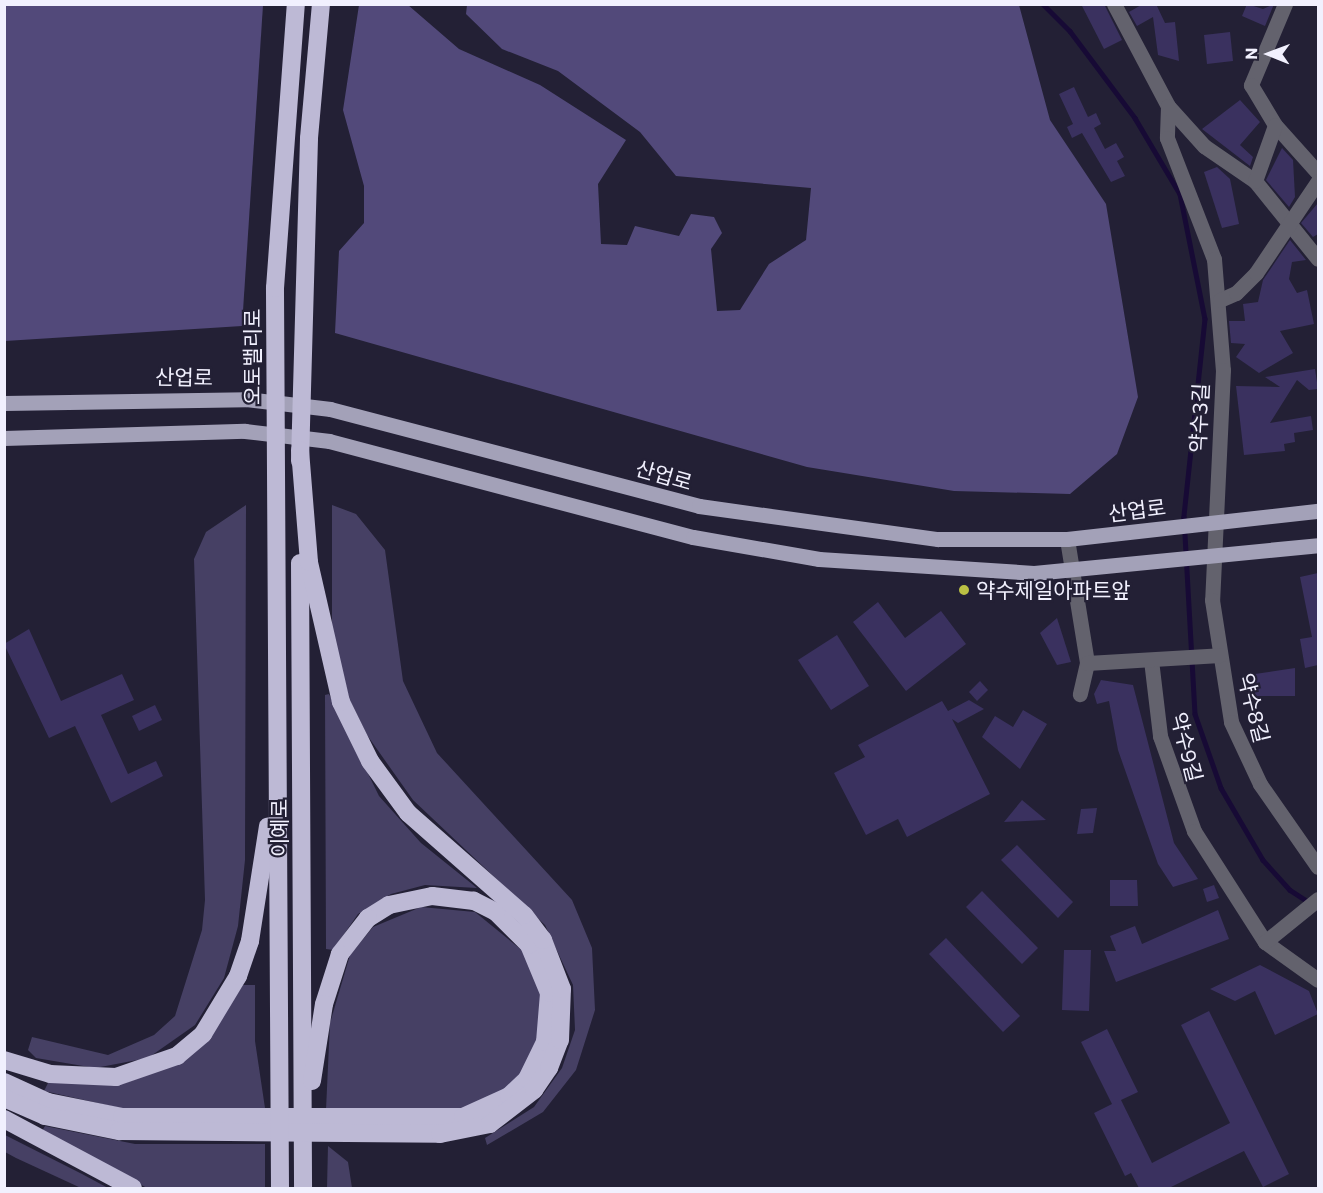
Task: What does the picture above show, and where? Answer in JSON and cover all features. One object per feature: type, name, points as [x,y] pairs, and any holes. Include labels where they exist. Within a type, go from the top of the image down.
[{"type":"highway","name":"오토밸리로","points":[[276,710],[273,558],[275,288],[296,4]]},
{"type":"highway","points":[[4,1098],[45,1116],[119,1131],[440,1134],[490,1124],[534,1090],[549,1068],[563,1015],[556,964],[524,915],[408,813],[370,761],[329,667],[305,561],[300,450],[302,293],[321,4]]},
{"type":"highway","name":"이예로","points":[[305,561],[307,1095]]},
{"type":"highway","points":[[4,1060],[50,1074],[116,1077],[177,1056],[203,1034],[238,976],[250,941],[267,831],[276,710]]},
{"type":"highway","name":"이예로","points":[[276,710],[280,1188]]},
{"type":"highway","points":[[4,1082],[48,1102],[122,1117],[463,1118],[508,1096],[526,1079],[545,1042],[549,993],[529,945],[496,912],[456,897],[408,899],[368,918],[349,940],[331,978],[307,1095],[303,1155],[303,1188]]},
{"type":"highway","points":[[4,1119],[133,1188]]},
{"type":"main road","name":"산업로","points":[[4,404],[222,399],[319,408],[396,423],[699,506],[938,539],[1067,539],[1318,510]]},
{"type":"main road","points":[[4,438],[166,430],[246,431],[319,440],[716,541],[819,559],[1070,572],[1318,545]]},
{"type":"street","name":"약수3길","points":[[1114,4],[1168,106],[1204,146],[1256,181],[1289,217],[1318,259]]},
{"type":"street","points":[[1285,4],[1251,85],[1275,125],[1318,173]]},
{"type":"street","name":"약수3길","points":[[1168,106],[1167,138],[1197,206],[1220,300],[1221,426],[1212,538]]},
{"type":"street","points":[[1256,181],[1275,125]]},
{"type":"street","points":[[1220,300],[1236,293],[1256,273],[1289,217],[1318,181]]},
{"type":"street","name":"약수8길","points":[[1212,538],[1215,655],[1238,745],[1318,867]]},
{"type":"street","points":[[1067,539],[1070,572],[1087,663],[1080,694]]},
{"type":"street","points":[[1087,663],[1215,655]]},
{"type":"street","name":"약수9길","points":[[1151,660],[1160,736],[1181,805],[1265,942],[1318,980]]},
{"type":"street","points":[[1265,942],[1318,900]]},
{"type":"shaded area","points":[[5,4],[263,5],[242,326],[5,341]]},
{"type":"shaded area","points":[[359,5],[408,5],[459,49],[540,85],[626,140],[598,184],[601,244],[627,245],[635,226],[679,236],[691,214],[714,217],[722,233],[711,249],[717,311],[740,310],[769,264],[806,240],[811,188],[676,176],[640,132],[558,71],[502,49],[466,14],[467,5],[1019,5],[1050,120],[1106,204],[1138,397],[1117,454],[1070,494],[954,491],[807,467],[335,333],[339,251],[364,223],[364,186],[343,110]]},
{"type":"shaded area","points":[[246,505],[245,860],[238,926],[224,978],[195,1025],[148,1058],[95,1068],[36,1058],[28,1050],[32,1037],[108,1055],[154,1035],[175,1016],[202,930],[205,900],[194,559],[206,532]]},
{"type":"shaded area","points":[[332,505],[356,514],[385,550],[403,681],[437,753],[572,900],[592,948],[595,1010],[576,1070],[543,1112],[487,1145],[485,1138],[534,1107],[562,1068],[575,1030],[573,985],[545,925],[413,800],[367,735],[349,698],[332,628]]},
{"type":"shaded area","points":[[329,694],[379,796],[421,843],[477,888],[425,885],[391,894],[358,914],[333,950],[326,949],[325,695]]},
{"type":"shaded area","points":[[421,907],[475,912],[524,952],[540,981],[542,1029],[523,1071],[500,1095],[462,1110],[326,1110],[330,1023],[350,955],[373,927]]},
{"type":"shaded area","points":[[243,985],[255,985],[255,1041],[265,1108],[120,1108],[44,1091],[49,1081],[122,1084],[172,1066],[213,1032]]},
{"type":"shaded area","points":[[45,1126],[135,1144],[265,1144],[265,1188],[147,1188],[42,1131]]},
{"type":"shaded area","points":[[5,1135],[108,1188],[81,1188],[16,1158],[5,1152]]},
{"type":"shaded area","points":[[328,1146],[348,1162],[352,1188],[327,1188]]},
{"type":"building","points":[[1081,4],[1104,4],[1122,40],[1104,49]]},
{"type":"building","points":[[1143,4],[1156,4],[1165,23],[1175,22],[1179,61],[1158,55],[1153,17],[1137,26],[1129,12]]},
{"type":"building","points":[[1247,4],[1263,9],[1274,4],[1265,26],[1242,16]]},
{"type":"building","points":[[1230,32],[1233,61],[1207,64],[1204,35]]},
{"type":"building","points":[[1074,87],[1088,117],[1096,113],[1101,124],[1094,128],[1105,149],[1116,143],[1124,157],[1117,161],[1125,176],[1111,182],[1082,133],[1072,138],[1067,127],[1073,124],[1059,94]]},
{"type":"building","points":[[1240,100],[1260,122],[1240,145],[1253,157],[1250,166],[1202,129]]},
{"type":"building","points":[[1282,148],[1293,160],[1295,197],[1289,207],[1266,180]]},
{"type":"building","points":[[1217,167],[1230,179],[1239,224],[1222,228],[1204,172]]},
{"type":"building","points":[[1318,203],[1318,234],[1313,237],[1301,223]]},
{"type":"building","points":[[1290,240],[1306,260],[1292,262],[1289,279],[1297,293],[1307,290],[1314,324],[1280,331],[1293,353],[1259,373],[1236,357],[1245,344],[1231,343],[1229,321],[1245,321],[1243,304],[1258,302],[1263,280]]},
{"type":"building","points":[[1315,369],[1318,389],[1309,390],[1297,380],[1270,423],[1311,416],[1313,430],[1294,433],[1295,442],[1284,444],[1285,451],[1244,455],[1236,386],[1280,387],[1265,377]]},
{"type":"building","points":[[1318,573],[1318,665],[1305,668],[1300,639],[1312,637],[1300,577]]},
{"type":"building","points":[[878,602],[905,638],[941,611],[966,644],[906,691],[853,622]]},
{"type":"building","points":[[1057,618],[1071,662],[1057,665],[1040,633]]},
{"type":"building","points":[[29,629],[61,701],[122,674],[134,700],[101,715],[128,774],[156,761],[163,776],[111,803],[75,726],[49,738],[4,644]]},
{"type":"building","points":[[837,635],[869,686],[831,710],[798,660]]},
{"type":"building","points":[[1295,668],[1295,696],[1254,696],[1255,674]]},
{"type":"building","points":[[1101,680],[1133,685],[1174,843],[1198,879],[1173,887],[1158,864],[1118,750],[1109,701],[1097,704],[1094,694]]},
{"type":"building","points":[[980,681],[988,690],[977,701],[969,692]]},
{"type":"building","points":[[969,700],[984,709],[958,723],[952,719],[990,794],[907,837],[898,819],[866,835],[834,773],[865,757],[858,745],[942,701],[948,711]]},
{"type":"building","points":[[155,705],[162,720],[139,731],[132,716]]},
{"type":"building","points":[[1023,710],[1047,724],[1020,769],[982,737],[995,716],[1013,727]]},
{"type":"building","points":[[1022,800],[1046,820],[1004,822]]},
{"type":"building","points":[[1097,808],[1093,833],[1077,834],[1081,809]]},
{"type":"building","points":[[1017,845],[1073,902],[1058,918],[1001,860]]},
{"type":"building","points":[[1110,880],[1137,880],[1138,906],[1110,906]]},
{"type":"building","points":[[1214,885],[1219,898],[1207,902],[1203,889]]},
{"type":"building","points":[[982,891],[1038,948],[1022,964],[966,907]]},
{"type":"building","points":[[1218,910],[1229,939],[1116,982],[1104,951],[1116,951],[1110,936],[1135,926],[1142,944]]},
{"type":"building","points":[[946,938],[1020,1016],[1003,1032],[929,954]]},
{"type":"building","points":[[1064,950],[1091,950],[1089,1011],[1062,1010]]},
{"type":"building","points":[[1260,965],[1309,991],[1318,1014],[1275,1035],[1255,991],[1235,1001],[1210,989]]},
{"type":"building","points":[[1209,1011],[1289,1174],[1263,1187],[1244,1151],[1169,1188],[1139,1188],[1131,1173],[1125,1176],[1094,1113],[1112,1104],[1081,1042],[1107,1029],[1138,1092],[1121,1100],[1152,1163],[1230,1123],[1181,1025]]},
{"type":"waterway","points":[[1043,4],[1070,31],[1135,118],[1180,194],[1205,319],[1184,517],[1195,714],[1221,788],[1263,860],[1290,890],[1318,908]]},
{"type":"place","name":"약수제일아파트앞","points":[[964,590]]}]
